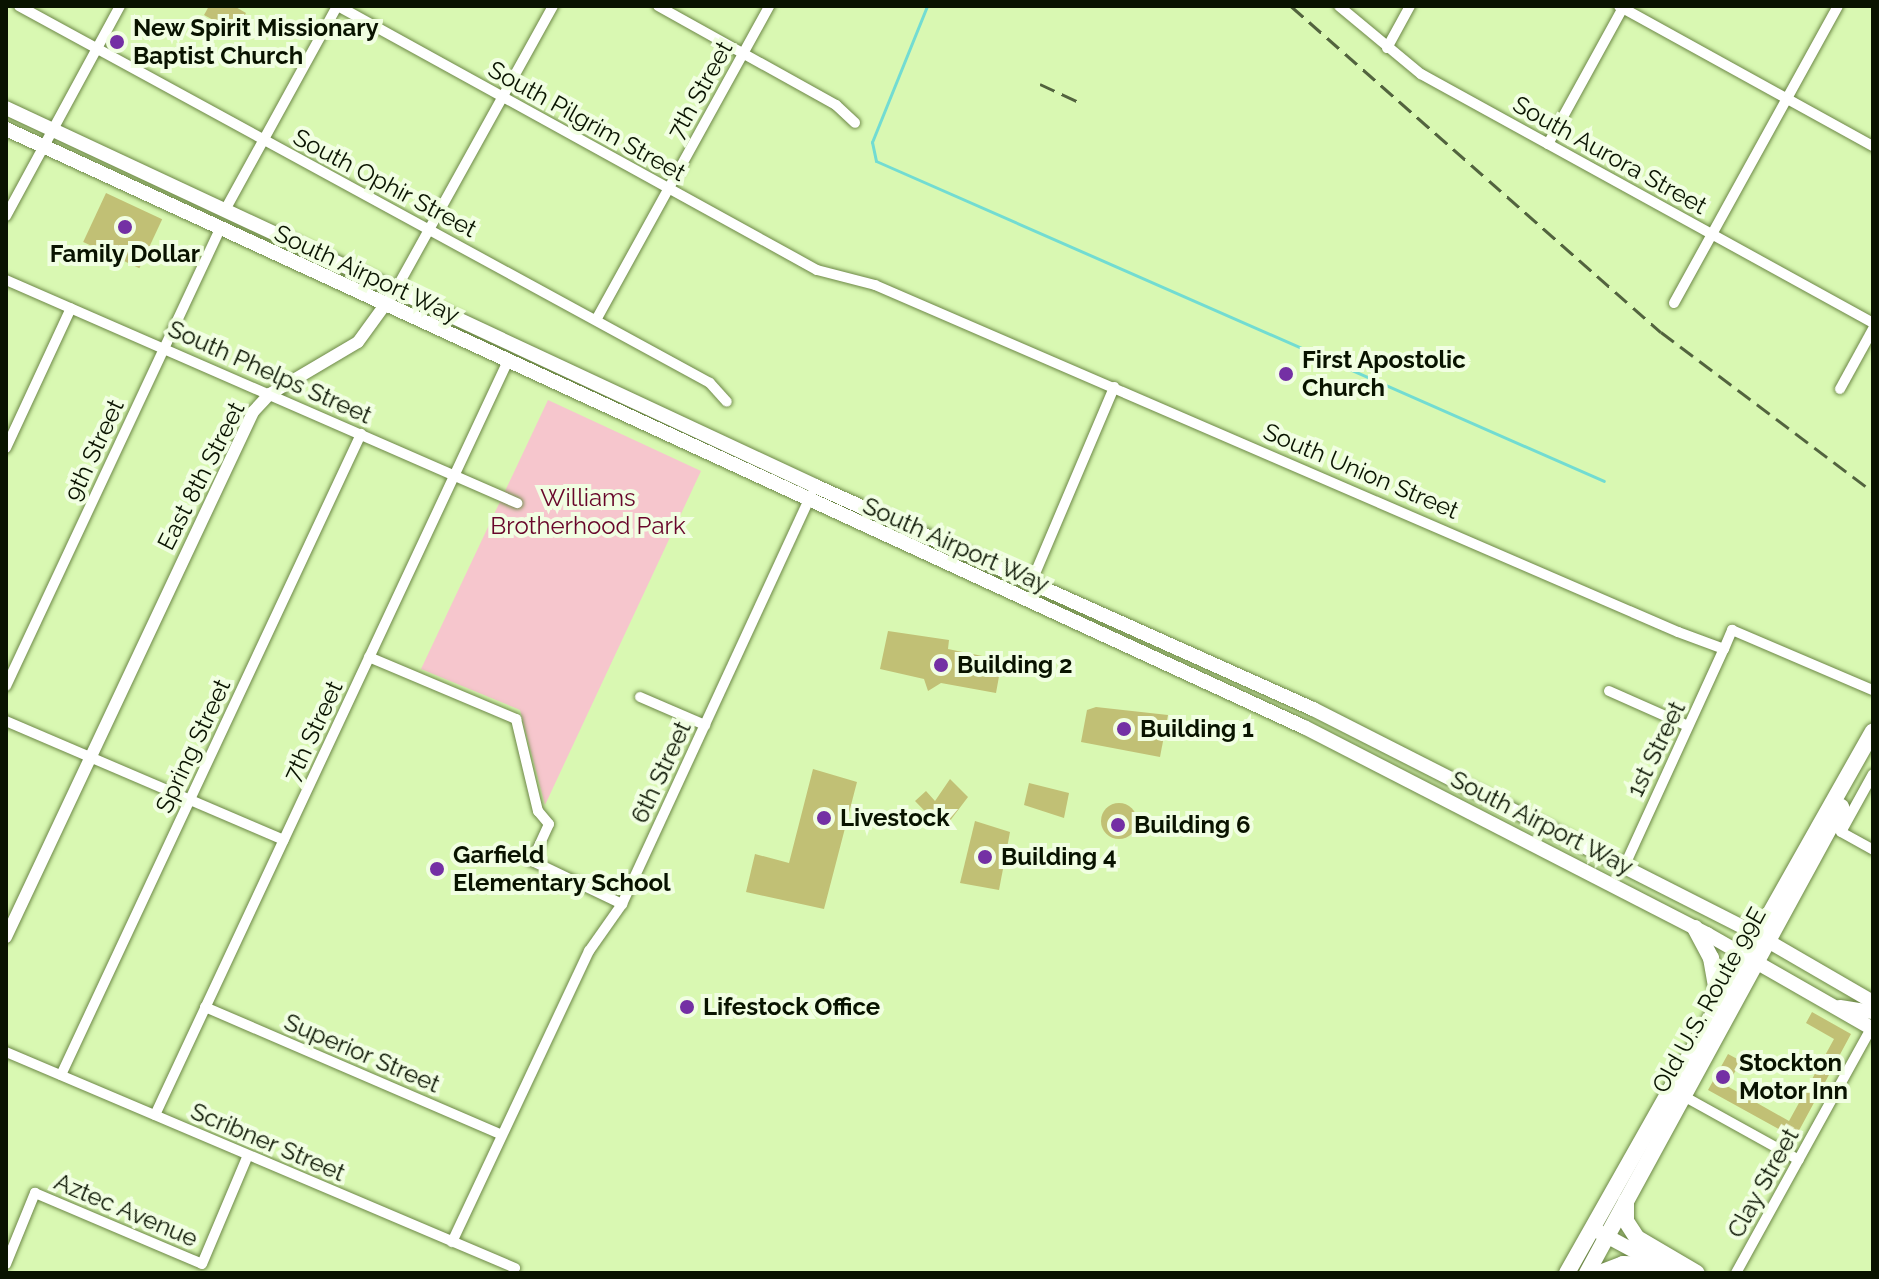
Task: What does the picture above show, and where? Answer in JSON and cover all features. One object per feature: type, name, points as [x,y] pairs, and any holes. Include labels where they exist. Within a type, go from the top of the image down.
[{"type":"main road","name":"South Airport Way","points":[[6,108],[815,486],[1313,709],[1762,937],[1873,1002]]},
{"type":"main road","name":"South Airport Way","points":[[6,129],[219,231],[1304,727],[1629,893],[1872,1028]]},
{"type":"main road","points":[[1567,1273],[1599,1232],[1676,1091],[1718,999],[1750,958],[1873,731]]},
{"type":"main road","name":"Old U.S. Route 99E","points":[[1762,937],[1873,749]]},
{"type":"main road","points":[[1624,867],[1629,893]]},
{"type":"main road","points":[[1695,928],[1715,969],[1718,999]]},
{"type":"main road","name":"Old U.S. Route 99E","points":[[1587,1273],[1599,1232],[1626,1200],[1676,1091],[1750,958]]},
{"type":"main road","points":[[1836,1007],[1873,1012]]},
{"type":"main road","points":[[1626,1200],[1632,1234],[1697,1273]]},
{"type":"main road","points":[[1599,1232],[1667,1269]]},
{"type":"main road","points":[[1600,1273],[1632,1262],[1667,1269]]},
{"type":"street","name":"South Ophir Street","points":[[19,6],[710,383],[727,402]]},
{"type":"street","points":[[6,216],[120,6]]},
{"type":"street","points":[[225,210],[338,6]]},
{"type":"street","name":"South Pilgrim Street","points":[[338,6],[817,270]]},
{"type":"street","name":"East 8th Street","points":[[6,937],[248,421],[270,394],[342,356],[386,305],[553,6]]},
{"type":"street","points":[[658,6],[836,105],[855,123]]},
{"type":"street","name":"7th Street","points":[[596,320],[769,6]]},
{"type":"street","name":"South Aurora Street","points":[[1339,6],[1387,48],[1548,144],[1873,326]]},
{"type":"street","points":[[1387,48],[1410,6]]},
{"type":"street","points":[[1674,303],[1838,6]]},
{"type":"street","points":[[1548,144],[1622,7],[1873,146]]},
{"type":"street","name":"9th Street","points":[[6,686],[219,231]]},
{"type":"street","name":"South Union Street","points":[[817,270],[875,285],[1724,649]]},
{"type":"street","name":"South Phelps Street","points":[[6,280],[517,503]]},
{"type":"street","points":[[6,448],[71,308]]},
{"type":"street","points":[[1840,389],[1873,326]]},
{"type":"street","name":"7th Street","points":[[155,1115],[507,363]]},
{"type":"street","points":[[1031,583],[1114,387]]},
{"type":"street","name":"Spring Street","points":[[61,1075],[361,434]]},
{"type":"street","name":"6th Street","points":[[452,1242],[589,951],[622,904],[815,486]]},
{"type":"street","points":[[1724,649],[1732,630],[1873,690]]},
{"type":"street","name":"1st Street","points":[[1624,867],[1724,649]]},
{"type":"street","points":[[369,657],[516,719],[538,811],[549,824],[532,861],[622,904]]},
{"type":"street","points":[[1609,691],[1688,726]]},
{"type":"street","points":[[640,697],[705,725]]},
{"type":"street","points":[[6,721],[284,840]]},
{"type":"street","points":[[1873,774],[1841,832],[1873,850]]},
{"type":"street","name":"Superior Street","points":[[205,1007],[502,1135]]},
{"type":"street","name":"Clay Street","points":[[1736,1273],[1872,1028]]},
{"type":"street","name":"Scribner Street","points":[[6,1052],[515,1268]]},
{"type":"street","points":[[1676,1091],[1799,1160]]},
{"type":"street","name":"Aztec Avenue","points":[[6,1264],[35,1193],[202,1264],[248,1155]]},
{"type":"green space","name":"Williams Brotherhood Park","points":[[548,400],[701,471],[545,805],[520,710],[421,669]]},
{"type":"building","points":[[209,6],[234,6],[246,13],[235,32],[204,15]]},
{"type":"building","name":"Family Dollar","points":[[106,193],[162,219],[139,268],[83,242]]},
{"type":"building","name":"Building 2","points":[[888,631],[949,640],[948,649],[1002,660],[996,693],[941,683],[928,691],[924,679],[880,669]]},
{"type":"building","name":"Building 1","points":[[1096,707],[1168,715],[1160,757],[1081,742],[1087,710]]},
{"type":"building","name":"Livestock","points":[[813,769],[857,782],[824,909],[746,892],[755,854],[789,863]]},
{"type":"building","points":[[950,779],[968,797],[943,830],[915,801],[926,791],[935,801]]},
{"type":"building","points":[[1029,783],[1069,793],[1064,818],[1024,805]]},
{"type":"building","name":"Building 6","points":[[1119,803],[1132,808],[1137,821],[1132,834],[1119,839],[1106,834],[1101,821],[1106,808]]},
{"type":"building","name":"Building 4","points":[[975,821],[1010,832],[999,890],[960,883]]},
{"type":"building","name":"Stockton Motor Inn","points":[[1812,1012],[1851,1034],[1795,1138],[1708,1090],[1728,1054],[1741,1061],[1727,1086],[1789,1121],[1834,1039],[1806,1023]]},
{"type":"waterway","points":[[927,6],[872,142],[876,161],[1604,481]]},
{"type":"railway","points":[[1291,6],[1661,332],[1873,492]]},
{"type":"railway","points":[[1040,84],[1079,102]]},
{"type":"place","name":"New Spirit Missionary Baptist Church","points":[[117,42]]},
{"type":"place","name":"Family Dollar","points":[[125,227]]},
{"type":"place","name":"First Apostolic Church","points":[[1286,374]]},
{"type":"place","name":"Building 2","points":[[941,665]]},
{"type":"place","name":"Building 1","points":[[1124,729]]},
{"type":"place","name":"Livestock","points":[[824,818]]},
{"type":"place","name":"Building 6","points":[[1118,825]]},
{"type":"place","name":"Building 4","points":[[985,857]]},
{"type":"place","name":"Garfield Elementary School","points":[[437,869]]},
{"type":"place","name":"Lifestock Office","points":[[687,1007]]},
{"type":"place","name":"Stockton Motor Inn","points":[[1723,1077]]}]
